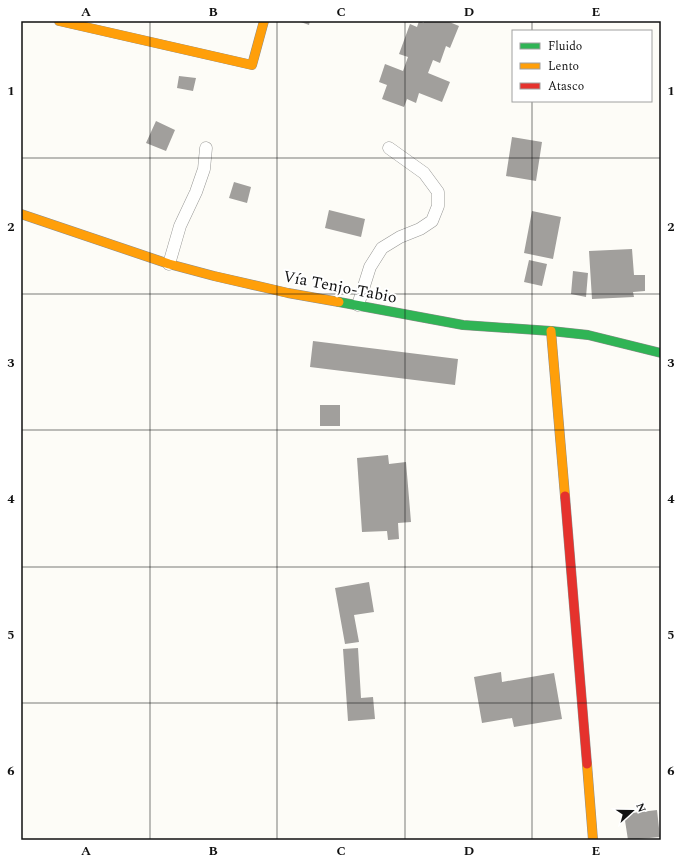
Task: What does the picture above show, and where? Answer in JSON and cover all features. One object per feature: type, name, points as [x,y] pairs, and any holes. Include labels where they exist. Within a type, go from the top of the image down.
[{"type":"street","points":[[59,21],[252,65],[264,21]]},
{"type":"street","name":"Vía Tenjo-Tabio","points":[[21,214],[169,264],[288,293],[463,325],[588,335],[661,353]]},
{"type":"street","points":[[551,331],[593,840]]},
{"type":"lane","points":[[169,264],[180,226],[196,192],[204,169],[206,148]]},
{"type":"lane","points":[[358,305],[370,267],[382,248],[400,236],[420,229],[432,222],[438,206],[438,192],[424,173],[389,148]]},
{"type":"building","points":[[298,21],[310,21],[309,25]]},
{"type":"building","points":[[419,21],[424,23],[424,21],[447,21],[459,26],[450,48],[446,46],[440,63],[433,60],[428,73],[450,82],[442,102],[419,93],[416,103],[407,99],[404,107],[382,99],[387,85],[379,82],[385,64],[403,71],[408,57],[399,54],[410,24],[417,27]]},
{"type":"building","points":[[179,76],[196,78],[193,91],[177,88]]},
{"type":"building","points":[[156,121],[175,130],[166,151],[146,143]]},
{"type":"building","points":[[512,137],[542,142],[536,181],[506,176]]},
{"type":"building","points":[[234,182],[251,187],[247,203],[229,198]]},
{"type":"building","points":[[329,210],[365,219],[361,237],[325,228]]},
{"type":"building","points":[[532,211],[561,217],[553,259],[524,253]]},
{"type":"building","points":[[632,249],[634,275],[645,275],[645,291],[633,292],[634,297],[592,299],[589,251]]},
{"type":"building","points":[[529,260],[547,264],[542,286],[524,282]]},
{"type":"building","points":[[573,271],[588,273],[586,297],[571,294]]},
{"type":"building","points":[[313,341],[458,359],[455,385],[310,367]]},
{"type":"building","points":[[320,405],[340,405],[340,426],[320,426]]},
{"type":"building","points":[[388,455],[389,464],[406,462],[411,522],[398,523],[399,539],[388,540],[387,531],[362,532],[357,458]]},
{"type":"building","points":[[369,582],[374,612],[354,615],[359,642],[345,644],[335,588]]},
{"type":"building","points":[[358,648],[361,698],[373,697],[375,719],[348,721],[343,649]]},
{"type":"building","points":[[501,672],[502,682],[554,673],[562,719],[514,727],[512,718],[482,723],[474,677]]},
{"type":"building","points":[[657,810],[660,837],[628,840],[624,814]]},
{"type":"traffic: fast","points":[[339,302],[463,325],[588,335],[661,353]]},
{"type":"traffic: slow","points":[[59,21],[252,65],[264,21]]},
{"type":"traffic: slow","points":[[21,214],[169,264],[288,293],[339,302]]},
{"type":"traffic: slow","points":[[551,331],[565,496]]},
{"type":"traffic: slow","points":[[587,764],[593,840]]},
{"type":"traffic: jam","points":[[565,496],[587,764]]}]
